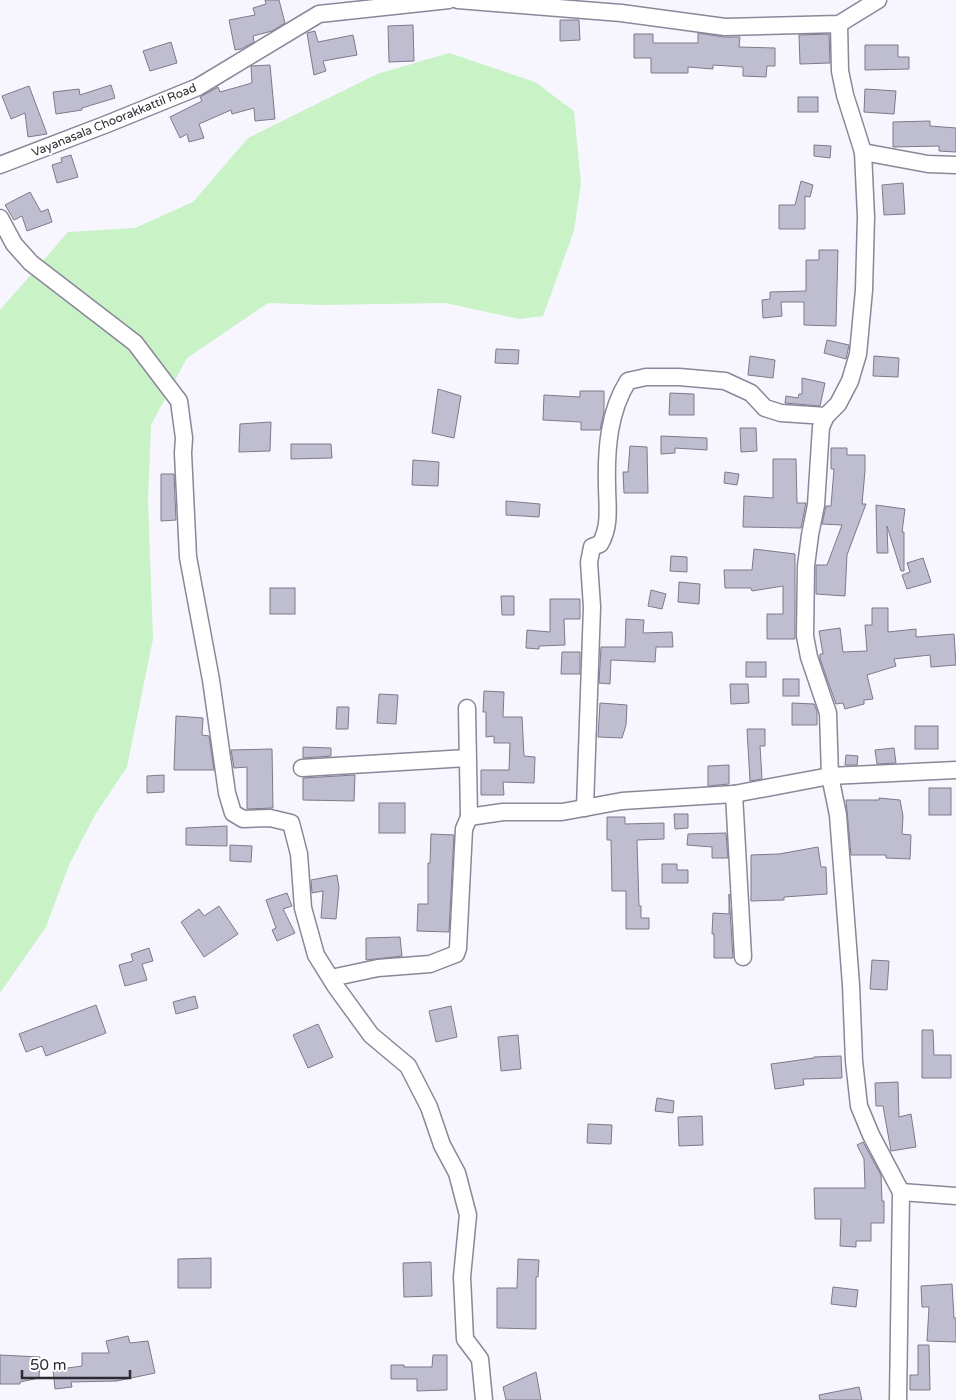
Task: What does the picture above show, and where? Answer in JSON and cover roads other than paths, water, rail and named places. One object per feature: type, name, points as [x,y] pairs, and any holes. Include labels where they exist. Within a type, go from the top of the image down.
[{"type":"street","name":"Vayanasala Choorakkattil Road","points":[[0,165],[198,87],[319,14],[449,0]]},
{"type":"street","points":[[458,0],[556,4],[725,27],[839,24],[878,0]]},
{"type":"street","points":[[839,24],[840,70],[844,95],[863,152],[866,217],[864,290],[858,354],[850,381],[838,404],[826,416],[821,427],[816,505],[806,566],[805,636],[809,657],[828,713],[830,776],[838,815],[851,985],[854,1061],[859,1106],[871,1135],[901,1192],[898,1400]]},
{"type":"street","points":[[863,152],[928,164],[956,165]]},
{"type":"street","points":[[0,218],[14,244],[31,263],[135,343],[179,401],[184,438],[183,453],[188,557],[211,680],[227,793],[233,813],[243,819],[270,818],[291,823],[298,854],[303,908],[316,955],[371,1035],[408,1066],[430,1108],[442,1145],[457,1172],[468,1215],[462,1277],[464,1339],[480,1359],[484,1400]]},
{"type":"street","points":[[585,808],[592,607],[589,562],[592,547],[600,544],[606,535],[608,442],[623,389],[628,381],[646,378],[679,377],[725,381],[751,394],[765,408],[781,413],[826,416]]},
{"type":"street","points":[[331,978],[378,968],[430,964],[456,954],[458,948],[464,829],[469,817],[467,708]]},
{"type":"street","points":[[302,768],[467,758]]},
{"type":"street","points":[[469,817],[503,812],[562,812],[622,801],[734,794],[830,776],[956,770]]},
{"type":"street","points":[[734,794],[743,957]]},
{"type":"street","points":[[901,1192],[956,1196]]}]
